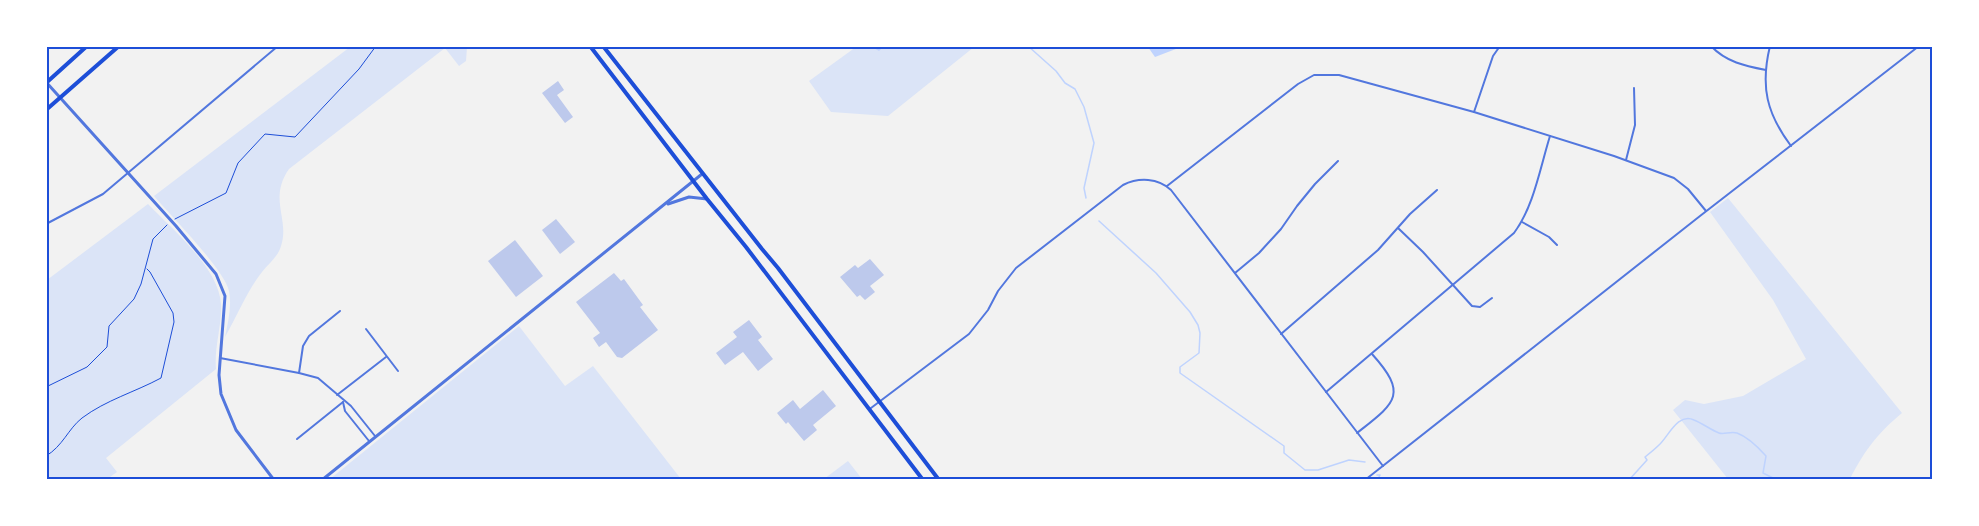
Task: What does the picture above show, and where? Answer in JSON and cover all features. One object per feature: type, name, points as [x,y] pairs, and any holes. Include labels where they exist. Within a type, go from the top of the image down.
[{"type":"main road","points":[[46,82],[87,46]]},
{"type":"main road","points":[[46,110],[119,46]]},
{"type":"main road","points":[[590,46],[706,199],[871,408],[923,480]]},
{"type":"main road","points":[[603,46],[778,268],[939,480]]},
{"type":"street","points":[[46,224],[103,194],[278,46]]},
{"type":"street","points":[[1474,112],[1493,56],[1500,46]]},
{"type":"street","points":[[1711,46],[1723,57],[1735,63],[1766,70]]},
{"type":"street","points":[[1770,46],[1766,70],[1766,95],[1780,133],[1791,146]]},
{"type":"street","points":[[1365,480],[1919,46]]},
{"type":"street","points":[[1167,187],[1298,84],[1314,75],[1339,75],[1474,112],[1626,160],[1674,178],[1688,189],[1706,211]]},
{"type":"street","points":[[46,82],[216,274],[225,296],[226,313],[220,358],[221,394],[236,430],[274,480]]},
{"type":"street","points":[[1626,160],[1635,125],[1634,88]]},
{"type":"street","points":[[1326,392],[1509,237],[1522,222],[1550,136]]},
{"type":"street","points":[[1235,273],[1281,230],[1297,206],[1338,161]]},
{"type":"street","points":[[322,480],[702,174]]},
{"type":"street","points":[[871,408],[969,333],[988,310],[998,291],[1016,268],[1123,186],[1130,182],[1151,180],[1167,187],[1383,466]]},
{"type":"street","points":[[1281,334],[1378,250],[1410,214],[1437,190]]},
{"type":"street","points":[[664,206],[689,197],[706,199]]},
{"type":"street","points":[[1522,222],[1549,237],[1557,245]]},
{"type":"street","points":[[1398,228],[1474,307],[1480,307],[1492,298]]},
{"type":"street","points":[[299,373],[303,346],[309,336],[340,311]]},
{"type":"street","points":[[366,329],[398,371]]},
{"type":"street","points":[[1357,433],[1388,408],[1393,397],[1392,379],[1371,354]]},
{"type":"street","points":[[338,395],[386,357]]},
{"type":"street","points":[[220,358],[318,378],[338,395],[345,411],[369,441]]},
{"type":"street","points":[[343,402],[351,406],[375,436]]},
{"type":"street","points":[[297,439],[343,402]]},
{"type":"path","points":[[46,387],[87,367],[108,347],[109,326],[134,299],[153,239],[171,221],[225,193],[238,162],[265,134],[295,136],[359,69],[376,46]]},
{"type":"path","points":[[46,456],[62,444],[79,420],[113,399],[161,378],[174,322],[173,313],[150,272],[145,268]]},
{"type":"shaded area","points":[[350,47],[467,47],[466,61],[459,66],[445,48],[289,169],[280,190],[283,236],[280,250],[252,287],[225,337],[230,303],[225,281],[208,257],[154,196]]},
{"type":"shaded area","points":[[856,47],[974,47],[888,116],[831,112],[809,81]]},
{"type":"shaded area","points":[[1728,198],[1902,413],[1872,443],[1850,479],[1728,479],[1673,410],[1685,400],[1704,404],[1743,396],[1806,359],[1773,300],[1710,212]]},
{"type":"shaded area","points":[[148,204],[193,250],[212,277],[218,290],[221,312],[216,369],[106,458],[117,472],[107,479],[47,480],[47,280]]},
{"type":"shaded area","points":[[519,326],[565,386],[593,366],[681,479],[330,479]]},
{"type":"shaded area","points":[[848,461],[862,479],[824,479]]},
{"type":"water","points":[[1148,47],[1181,47],[1155,57]]},
{"type":"building","points":[[558,81],[564,90],[557,95],[573,117],[565,123],[542,93]]},
{"type":"building","points":[[556,219],[575,242],[560,254],[542,230]]},
{"type":"building","points":[[515,240],[543,276],[516,297],[488,261]]},
{"type":"building","points":[[870,259],[884,275],[870,286],[875,292],[865,300],[860,295],[857,297],[840,277],[855,265],[858,268]]},
{"type":"building","points":[[614,273],[621,281],[624,279],[643,305],[640,307],[658,330],[622,358],[617,357],[606,342],[599,347],[593,338],[600,333],[576,302]]},
{"type":"building","points":[[749,320],[762,337],[758,340],[773,359],[758,371],[743,352],[725,365],[716,353],[737,337],[733,332]]},
{"type":"building","points":[[823,390],[836,406],[813,425],[817,430],[804,441],[777,413],[793,400],[800,409]]},
{"type":"waterway","points":[[872,46],[879,50],[883,46]]},
{"type":"waterway","points":[[1028,46],[1056,71],[1065,83],[1075,89],[1084,107],[1094,143],[1084,188],[1086,198]]},
{"type":"waterway","points":[[1099,221],[1156,273],[1190,312],[1198,325],[1199,353],[1180,367],[1180,373],[1284,446],[1284,453],[1305,470],[1318,470],[1349,460],[1365,462]]},
{"type":"waterway","points":[[1629,480],[1647,460],[1645,457],[1659,445],[1678,422],[1688,418],[1719,433],[1737,433],[1749,440],[1766,456],[1763,473],[1777,480]]},
{"type":"waterway","points":[[1377,475],[1380,475],[1381,480]]}]
